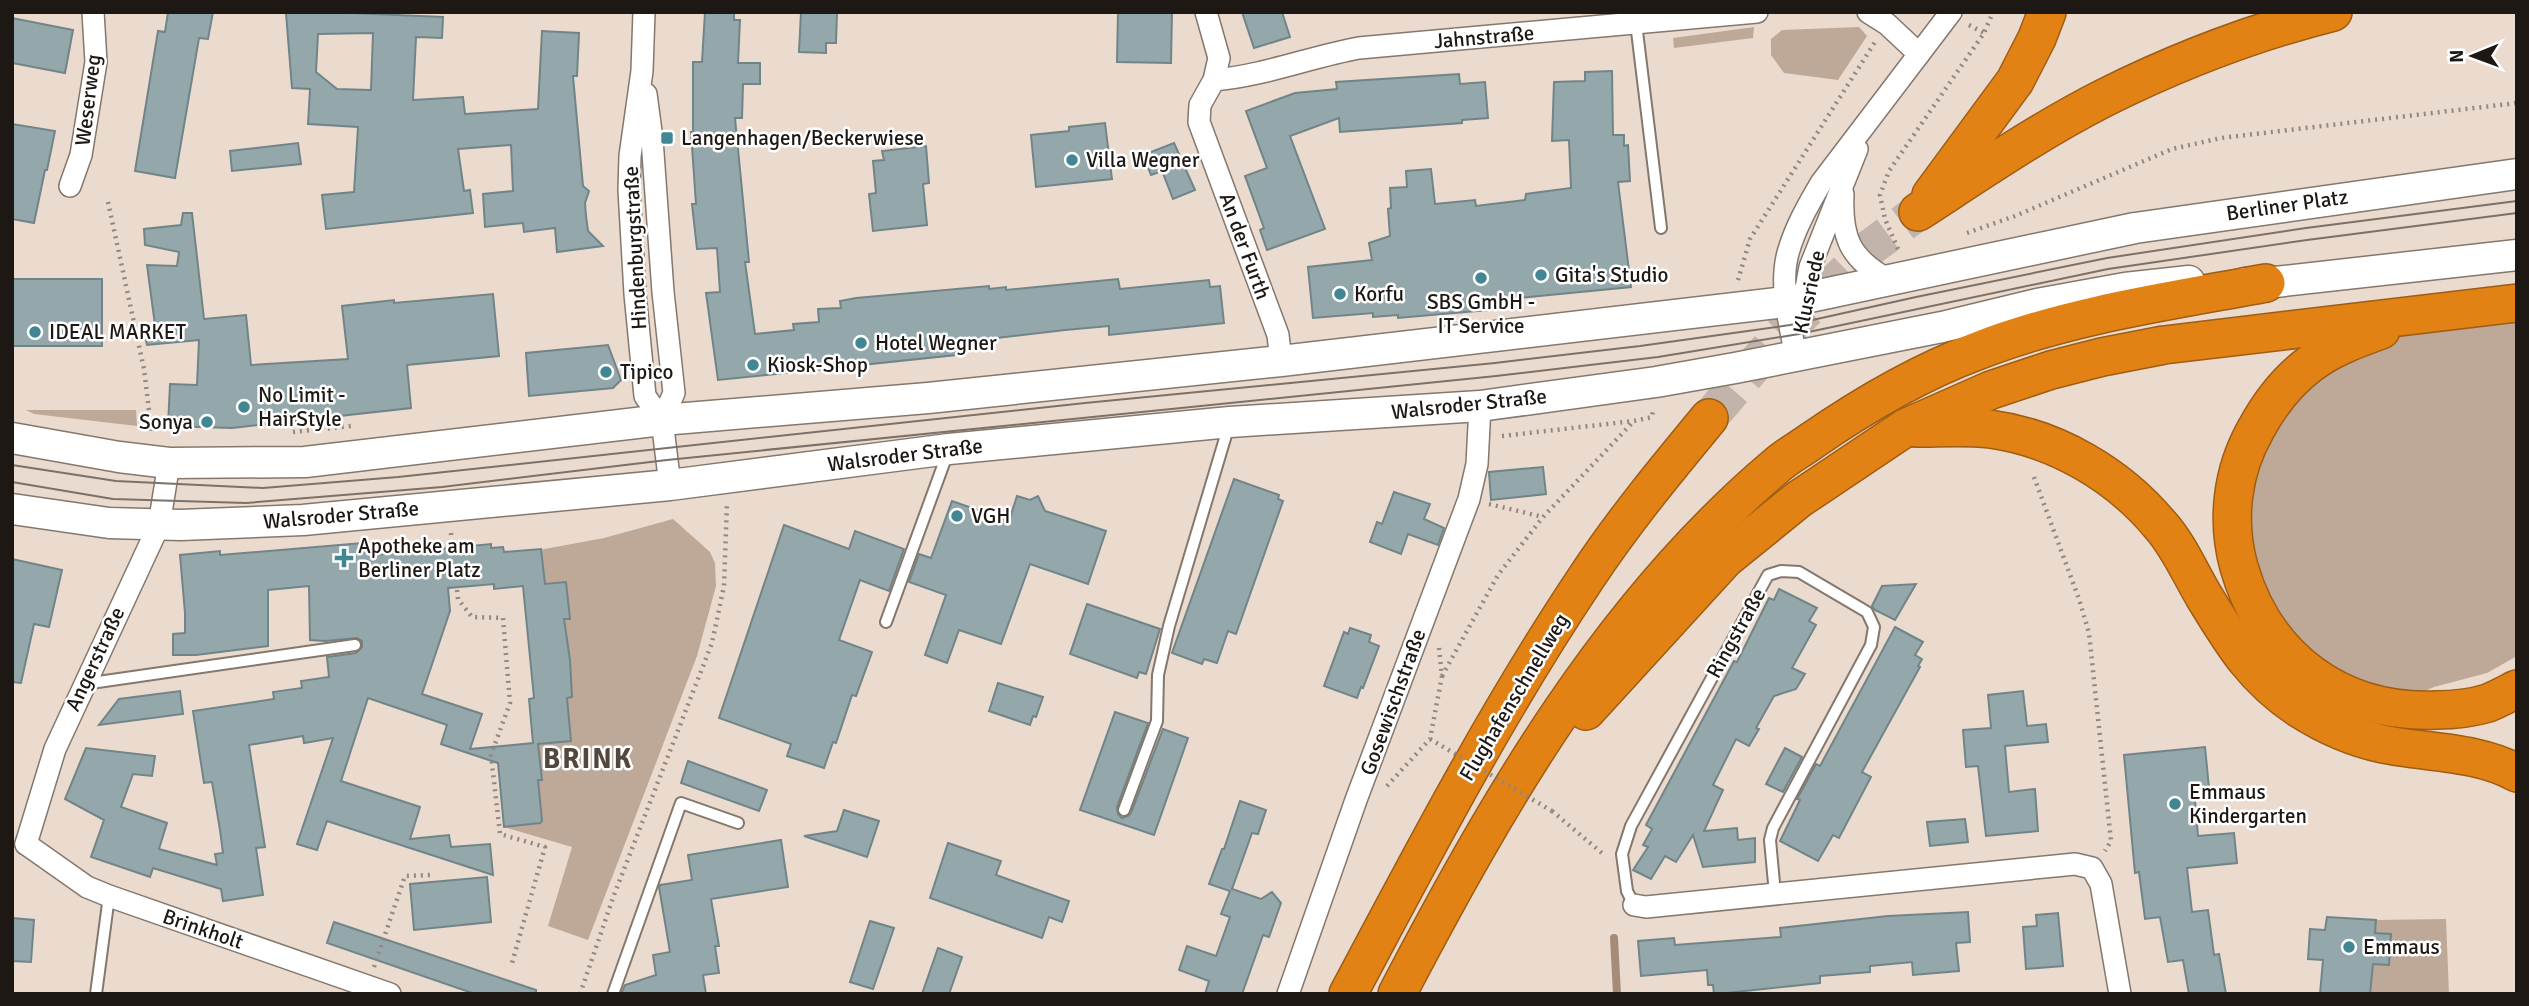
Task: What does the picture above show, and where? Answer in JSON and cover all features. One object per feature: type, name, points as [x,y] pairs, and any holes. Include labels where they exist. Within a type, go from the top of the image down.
[{"type":"highway","points":[[1914,229],[2015,81],[2047,12]]},
{"type":"highway","points":[[1914,229],[2021,145],[2104,98],[2226,46],[2333,12]]},
{"type":"highway","points":[[1397,994],[1479,844],[1543,737],[1624,625],[1685,553],[1778,464],[1848,416],[1908,382],[1975,351],[2043,329],[2155,303],[2266,283]]},
{"type":"highway","points":[[1543,737],[1591,708],[1655,633],[1725,559],[1820,483],[1905,428],[1991,390],[2102,357],[2320,325],[2517,303]]},
{"type":"highway","points":[[2422,315],[2348,341],[2309,364],[2265,412],[2248,443],[2235,480],[2232,517],[2235,553],[2246,592],[2265,626],[2287,655],[2319,681],[2354,698],[2384,708],[2454,710],[2488,703],[2517,689]]},
{"type":"highway","name":"Flughafenschnellweg","points":[[1348,994],[1499,719],[1586,578],[1650,489],[1709,418]]},
{"type":"highway","points":[[1905,428],[1989,429],[2028,437],[2062,449],[2096,468],[2132,494],[2163,527],[2238,653],[2265,681],[2301,709],[2345,732],[2382,744],[2444,752],[2480,760],[2517,773]]},
{"type":"main road","name":"Berliner Platz","points":[[1795,300],[2057,243],[2216,215],[2517,174]]},
{"type":"main road","points":[[2266,283],[2517,255]]},
{"type":"main road","name":"Walsroder Straße","points":[[12,509],[109,523],[159,525],[303,520],[670,485],[948,449],[1230,422],[1480,406],[1656,382],[1796,357],[2037,304],[2125,288],[2189,281],[2266,283]]},
{"type":"main road","points":[[12,438],[119,457],[161,446],[305,463],[662,420],[928,398],[1281,361],[1795,300]]},
{"type":"street","name":"Weserweg","points":[[70,186],[81,155],[96,62],[93,12]]},
{"type":"street","name":"Hindenburgstraße","points":[[645,12],[642,71],[630,156],[629,190],[649,293],[674,393],[662,420]]},
{"type":"street","name":"An der Furth","points":[[1206,12],[1219,58],[1214,79],[1199,106],[1199,122],[1278,335],[1281,361]]},
{"type":"street","name":"Jahnstraße","points":[[1214,79],[1243,78],[1323,54],[1359,48],[1757,12]]},
{"type":"street","points":[[1868,12],[1887,24],[1919,54]]},
{"type":"street","name":"Klusriede","points":[[1796,357],[1795,300],[1785,271],[1788,253],[1804,211],[1821,183],[1951,12]]},
{"type":"street","name":"Hindenburgstraße","points":[[642,71],[652,139],[655,187],[645,396],[662,420],[670,485]]},
{"type":"street","name":"Klusriede","points":[[1795,300],[1870,119]]},
{"type":"street","name":"Klusriede","points":[[1844,179],[1842,212],[1845,236],[1858,259],[1889,280]]},
{"type":"street","name":"Gosewischstraße","points":[[1288,994],[1356,800],[1469,499],[1477,464],[1480,406]]},
{"type":"street","name":"Angerstraße","points":[[19,846],[55,749],[159,525],[161,446]]},
{"type":"street","name":"Brinkholt","points":[[19,846],[87,887],[390,994]]},
{"type":"street","name":"Ringstraße","points":[[1634,905],[1646,907],[2075,864],[2092,868]]},
{"type":"street","points":[[2092,868],[2101,884],[2120,994]]},
{"type":"lane","points":[[1636,23],[1661,228]]},
{"type":"lane","points":[[629,190],[655,187]]},
{"type":"lane","points":[[1124,810],[1157,722],[1158,675],[1169,626],[1230,422]]},
{"type":"lane","points":[[886,622],[948,449]]},
{"type":"lane","name":"Ringstraße","points":[[1634,905],[1627,891],[1622,854],[1631,826],[1768,575],[1781,570],[1799,572],[1867,612],[1874,627],[1871,645],[1773,828],[1770,840],[1775,894]]},
{"type":"lane","points":[[84,684],[355,645]]},
{"type":"lane","points":[[613,994],[642,906],[681,803],[738,823]]},
{"type":"lane","points":[[96,994],[110,896]]},
{"type":"path","points":[[1914,229],[1898,249],[1885,219],[1880,195],[1889,171],[1984,33],[1993,12]]},
{"type":"path","points":[[1738,280],[1750,239],[1850,78],[1887,24]]},
{"type":"path","points":[[1959,236],[2015,216],[2172,149],[2221,138],[2517,103]]},
{"type":"path","points":[[108,202],[161,446]]},
{"type":"path","points":[[1479,436],[1492,438],[1652,417]]},
{"type":"path","points":[[1442,676],[1498,575],[1542,517],[1634,421]]},
{"type":"path","points":[[282,433],[358,425]]},
{"type":"path","points":[[143,438],[161,446]]},
{"type":"path","points":[[2034,477],[2089,633],[2112,842],[2092,868]]},
{"type":"path","points":[[580,994],[614,895],[712,643],[724,586],[727,505],[724,478]]},
{"type":"path","points":[[1469,499],[1542,517]]},
{"type":"path","points":[[450,532],[452,550]]},
{"type":"path","points":[[457,590],[458,599],[472,617],[503,618],[510,703],[491,755],[500,834],[545,847],[512,963]]},
{"type":"path","points":[[1356,800],[1379,795],[1430,739],[1442,676],[1438,638],[1421,626]]},
{"type":"path","points":[[1430,739],[1552,811],[1601,851],[1606,861]]},
{"type":"path","points":[[377,958],[405,876],[431,875]]},
{"type":"shaded area","points":[[1754,27],[1753,38],[1674,48],[1673,38]]},
{"type":"shaded area","points":[[1859,27],[1867,36],[1838,80],[1784,73],[1771,55],[1771,39],[1782,30]]},
{"type":"shaded area","points":[[2517,320],[2517,656],[2487,673],[2421,693],[2384,689],[2347,677],[2295,641],[2253,575],[2246,491],[2295,391],[2389,338]]},
{"type":"shaded area","points":[[26,410],[136,410],[137,426],[34,414]]},
{"type":"shaded area","points":[[673,519],[710,552],[715,563],[716,586],[697,656],[588,940],[548,926],[572,847],[504,827],[540,823],[535,780],[541,780],[533,745],[570,741],[566,698],[572,697],[561,584],[567,583],[543,585],[539,550],[604,538]]},
{"type":"shaded area","points":[[2446,919],[2449,994],[2370,994],[2373,964],[2389,965],[2391,934],[2375,933],[2376,920]]},
{"type":"building","points":[[168,12],[213,12],[208,39],[199,38],[175,178],[135,171],[158,31],[165,32]]},
{"type":"building","points":[[705,12],[734,12],[734,20],[740,20],[738,63],[760,63],[760,84],[743,84],[742,118],[735,118],[749,262],[745,262],[755,334],[794,330],[793,324],[819,322],[818,309],[841,308],[840,301],[856,298],[989,286],[989,289],[1006,287],[1006,290],[1118,279],[1120,289],[1209,280],[1210,287],[1220,286],[1224,323],[1109,335],[1109,326],[1065,330],[955,343],[956,355],[718,380],[706,293],[720,292],[717,248],[697,249],[692,204],[696,204],[691,132],[693,62],[702,62]]},
{"type":"building","points":[[801,12],[837,12],[836,43],[826,43],[826,53],[799,52]]},
{"type":"building","points":[[1118,12],[1172,12],[1171,63],[1117,62]]},
{"type":"building","points":[[1242,12],[1282,12],[1290,37],[1254,48]]},
{"type":"building","points":[[286,13],[443,17],[442,38],[416,37],[413,100],[463,97],[465,114],[538,109],[542,31],[579,33],[577,76],[573,76],[583,186],[589,191],[585,203],[586,216],[588,231],[603,246],[557,252],[555,228],[524,232],[523,223],[485,227],[483,194],[513,191],[511,145],[458,149],[464,191],[470,190],[473,213],[326,229],[322,195],[354,192],[358,127],[308,124],[310,89],[292,88]],"holes":[[[373,33],[371,90],[337,89],[316,72],[318,34]]]},
{"type":"building","points":[[12,18],[73,30],[65,73],[12,63]]},
{"type":"building","points":[[1612,71],[1613,135],[1624,135],[1624,146],[1628,145],[1630,181],[1618,182],[1631,287],[1499,300],[1500,309],[1398,318],[1398,315],[1373,317],[1373,313],[1313,318],[1308,267],[1372,260],[1369,243],[1390,236],[1390,188],[1407,187],[1406,171],[1431,169],[1435,204],[1475,200],[1476,206],[1525,200],[1526,194],[1571,188],[1569,140],[1552,141],[1554,82],[1585,81],[1585,72]]},
{"type":"building","points":[[1459,74],[1460,84],[1485,82],[1488,118],[1462,120],[1462,123],[1340,132],[1339,118],[1290,136],[1325,229],[1267,250],[1260,230],[1264,228],[1245,176],[1267,168],[1246,111],[1295,93],[1337,89],[1336,82]]},
{"type":"building","name":"Villa Wegner","points":[[1105,123],[1112,179],[1036,187],[1031,135],[1069,131],[1069,127]]},
{"type":"building","points":[[12,124],[55,131],[34,223],[12,219]]},
{"type":"building","points":[[298,143],[301,164],[232,171],[230,151]]},
{"type":"building","points":[[1174,143],[1195,190],[1173,199],[1162,171],[1151,175],[1143,155]]},
{"type":"building","points":[[926,146],[929,183],[923,184],[927,225],[873,231],[869,194],[876,193],[873,161],[884,160],[882,151]]},
{"type":"building","points":[[183,213],[192,213],[204,319],[246,315],[251,365],[348,359],[342,306],[493,294],[499,356],[407,365],[411,408],[232,428],[168,426],[170,384],[197,385],[199,340],[147,345],[143,326],[155,325],[147,265],[177,266],[179,252],[145,245],[144,229],[181,225]]},
{"type":"building","points":[[12,279],[102,279],[102,346],[12,346]]},
{"type":"building","points":[[608,345],[621,380],[613,388],[529,396],[526,353]]},
{"type":"building","points":[[1543,467],[1546,494],[1491,500],[1489,472]]},
{"type":"building","points":[[1234,479],[1279,495],[1278,499],[1283,501],[1236,634],[1228,631],[1217,663],[1204,659],[1202,664],[1172,653]]},
{"type":"building","points":[[1394,492],[1430,504],[1424,519],[1444,528],[1438,545],[1408,534],[1401,554],[1370,542],[1377,522],[1382,524]]},
{"type":"building","points":[[1017,496],[1030,500],[1038,496],[1045,511],[1106,531],[1088,584],[1030,564],[1001,644],[959,630],[947,663],[925,655],[946,595],[909,582],[919,554],[931,558],[952,501],[1009,521]]},
{"type":"building","points":[[784,525],[849,549],[855,531],[904,549],[889,591],[860,580],[839,640],[872,652],[824,768],[787,756],[791,744],[719,718]]},
{"type":"building","points":[[374,542],[375,555],[491,544],[491,548],[503,547],[504,552],[541,549],[545,584],[566,582],[570,619],[564,619],[572,697],[567,698],[571,741],[538,744],[542,780],[538,780],[542,821],[504,827],[498,763],[441,744],[447,725],[368,698],[341,781],[420,807],[410,839],[449,835],[451,847],[490,844],[493,875],[327,821],[317,850],[297,844],[333,738],[304,743],[303,736],[249,745],[265,847],[256,848],[263,895],[223,901],[221,889],[153,868],[150,877],[91,857],[104,820],[65,799],[86,748],[155,756],[152,776],[133,774],[121,807],[167,823],[159,849],[217,865],[215,854],[223,853],[220,830],[212,782],[204,783],[193,711],[274,699],[273,692],[302,688],[301,681],[329,677],[327,657],[356,653],[362,647],[362,641],[357,638],[310,640],[309,586],[268,590],[268,646],[196,655],[173,655],[173,634],[185,633],[180,555],[220,551],[220,555]],"holes":[[[494,584],[494,589],[523,586],[534,698],[529,699],[533,743],[470,749],[482,714],[422,694],[450,611],[448,588]]]},
{"type":"building","points":[[12,559],[62,570],[49,627],[34,624],[21,683],[12,682]]},
{"type":"building","points":[[1916,584],[1895,620],[1872,606],[1882,586]]},
{"type":"building","points":[[1779,589],[1817,608],[1809,621],[1816,625],[1792,668],[1805,674],[1796,689],[1774,696],[1749,746],[1736,739],[1713,785],[1723,790],[1704,831],[1737,828],[1738,840],[1755,838],[1755,862],[1703,867],[1693,835],[1676,862],[1665,856],[1651,879],[1633,870],[1648,847],[1643,845],[1652,829],[1646,825],[1734,661],[1737,662],[1769,598],[1774,600]]},
{"type":"building","points":[[1087,604],[1160,629],[1146,674],[1139,672],[1137,678],[1070,654]]},
{"type":"building","points":[[1895,627],[1923,642],[1915,655],[1922,659],[1918,666],[1920,667],[1862,772],[1871,777],[1839,838],[1833,835],[1818,861],[1780,841],[1800,800],[1797,799],[1816,764],[1820,766]]},
{"type":"building","points":[[1350,628],[1371,635],[1369,642],[1379,646],[1357,698],[1324,686],[1344,632],[1348,634]]},
{"type":"building","points":[[998,683],[1043,697],[1030,725],[989,711]]},
{"type":"building","points":[[180,691],[183,714],[99,725],[119,699]]},
{"type":"building","points":[[2023,691],[2027,726],[2046,724],[2048,742],[2005,746],[2009,792],[2035,789],[2038,831],[1986,836],[1978,766],[1966,767],[1963,730],[1991,728],[1988,695]]},
{"type":"building","points":[[1115,712],[1148,723],[1117,807],[1122,818],[1131,813],[1163,729],[1188,738],[1154,835],[1080,810]]},
{"type":"building","points":[[2205,747],[2209,788],[2194,789],[2198,836],[2234,833],[2237,863],[2187,868],[2192,912],[2208,910],[2214,955],[2219,954],[2226,994],[2189,994],[2183,960],[2168,962],[2160,917],[2145,919],[2139,872],[2135,873],[2124,755]]},
{"type":"building","points":[[1785,748],[1802,757],[1783,792],[1766,784]]},
{"type":"building","points":[[688,761],[767,790],[759,811],[681,783]]},
{"type":"building","points":[[1240,801],[1266,810],[1258,834],[1252,833],[1232,889],[1261,899],[1272,892],[1281,903],[1269,937],[1263,935],[1242,994],[1205,994],[1209,981],[1179,970],[1187,946],[1216,956],[1230,917],[1221,914],[1230,891],[1209,884]]},
{"type":"building","points":[[844,810],[879,821],[867,857],[804,836],[837,831]]},
{"type":"building","points":[[1965,819],[1968,842],[1930,846],[1927,822]]},
{"type":"building","points":[[781,840],[788,887],[711,899],[719,946],[715,946],[719,973],[703,975],[706,994],[621,994],[625,985],[656,975],[653,955],[670,952],[659,887],[692,880],[688,855]]},
{"type":"building","points":[[948,843],[1001,861],[996,875],[1069,901],[1062,922],[1049,917],[1042,938],[930,898]]},
{"type":"building","points":[[487,877],[491,922],[414,930],[410,884]]},
{"type":"building","points":[[1968,912],[1970,942],[1956,943],[1959,971],[1913,975],[1912,962],[1870,966],[1870,972],[1820,976],[1820,983],[1717,994],[1714,994],[1713,985],[1708,985],[1707,970],[1641,976],[1638,941],[1674,938],[1675,945],[1781,937],[1780,928],[1888,916]]},
{"type":"building","points":[[2058,913],[2063,966],[2026,969],[2023,927],[2037,926],[2036,915]]},
{"type":"building","name":"Emmaus","points":[[2327,917],[2376,920],[2375,933],[2391,934],[2389,965],[2373,964],[2370,994],[2320,994],[2323,960],[2308,959],[2310,929],[2325,930]]},
{"type":"building","points":[[12,918],[34,920],[31,962],[12,961]]},
{"type":"building","points":[[870,921],[894,928],[873,989],[850,982]]},
{"type":"building","points":[[334,922],[536,990],[536,994],[475,994],[327,943]]},
{"type":"building","points":[[938,948],[962,957],[949,994],[922,994]]},
{"type":"waterway","points":[[1614,938],[1617,994]]},
{"type":"tunnel","points":[[1709,418],[1774,342],[1871,247],[1918,212]]},
{"type":"tram line","points":[[12,465],[116,481],[263,488],[398,477],[1085,403],[1495,363],[1790,325],[2107,258],[2306,228],[2517,201]]},
{"type":"tram line","points":[[12,482],[113,499],[246,503],[442,487],[667,460],[1496,376],[1658,357],[1799,334],[2108,269],[2517,213]]},
{"type":"place","name":"Langenhagen/Beckerwiese","points":[[667,138]]},
{"type":"place","name":"Villa Wegner","points":[[1072,160]]},
{"type":"place","name":"Gita's Studio","points":[[1541,275]]},
{"type":"place","name":"SBS GmbH - IT Service","points":[[1481,278]]},
{"type":"place","name":"Korfu","points":[[1340,294]]},
{"type":"place","name":"IDEAL MARKET","points":[[35,332]]},
{"type":"place","name":"Hotel Wegner","points":[[861,343]]},
{"type":"place","name":"Kiosk-Shop","points":[[753,365]]},
{"type":"place","name":"Tipico","points":[[606,372]]},
{"type":"place","name":"No Limit - HairStyle","points":[[244,407]]},
{"type":"place","name":"Sonya","points":[[207,422]]},
{"type":"place","name":"VGH","points":[[957,516]]},
{"type":"place","name":"Apotheke am Berliner Platz","points":[[344,558]]},
{"type":"place","name":"Emmaus Kindergarten","points":[[2175,804]]},
{"type":"place","name":"Emmaus","points":[[2349,947]]},
{"type":"district","name":"BRINK","points":[[588,758]]}]
